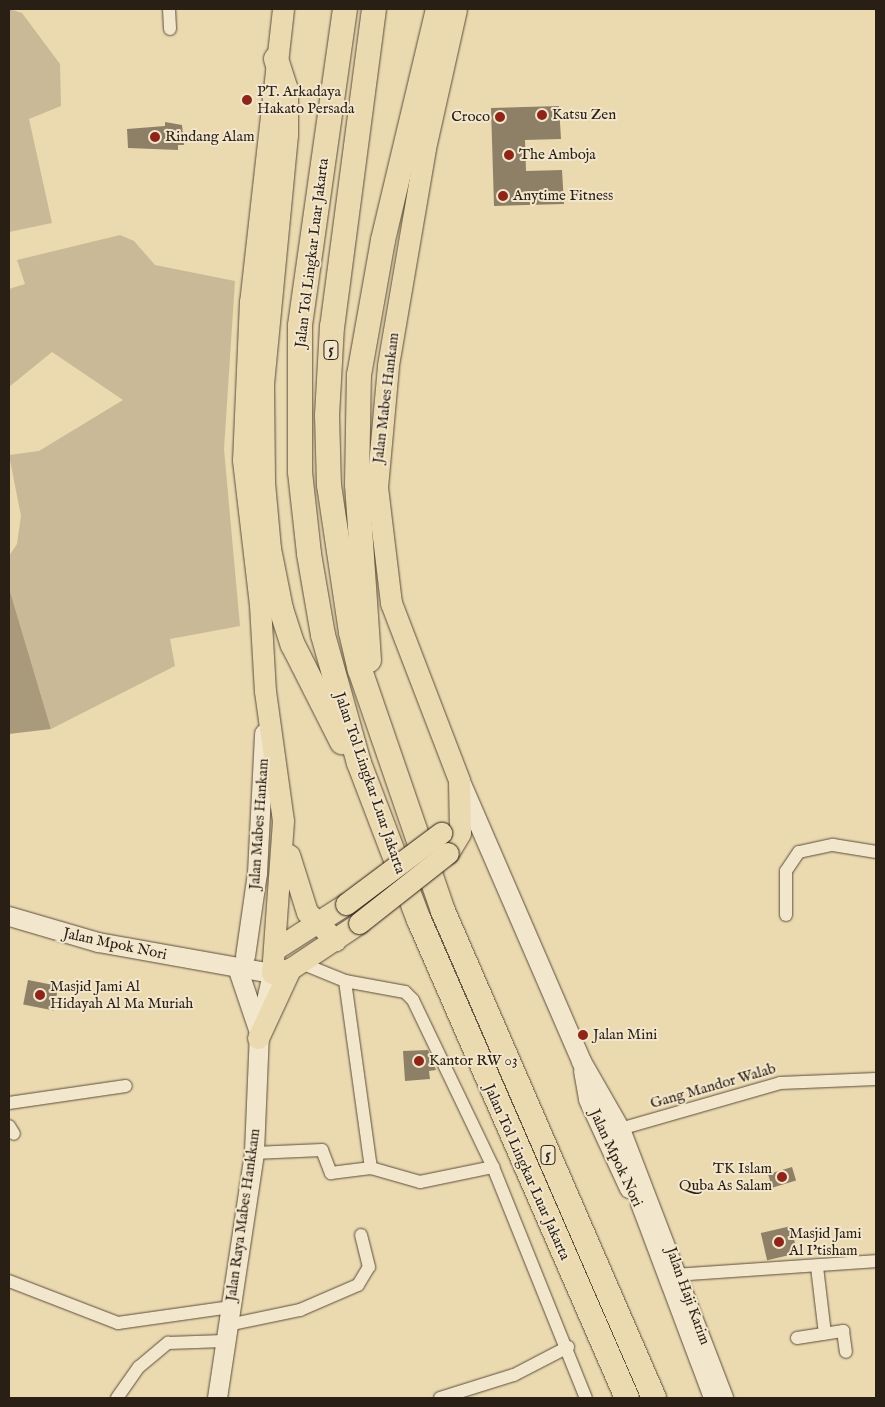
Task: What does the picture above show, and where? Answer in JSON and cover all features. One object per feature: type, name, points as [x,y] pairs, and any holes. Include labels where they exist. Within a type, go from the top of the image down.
[{"type":"highway","name":"Jalan Tol Lingkar Luar Jakarta","points":[[345,9],[300,326],[298,408],[310,563],[323,635],[359,762],[444,981],[627,1398]]},
{"type":"highway","name":"Jalan Tol Lingkar Luar Jakarta","points":[[374,9],[332,326],[327,415],[329,485],[339,562],[351,632],[443,911],[654,1398]]},
{"type":"highway","points":[[369,689],[357,485],[359,375],[383,240],[438,9]]},
{"type":"highway","points":[[276,59],[286,90],[286,136],[262,385],[263,483],[269,549],[281,609],[293,646],[331,724],[359,762]]},
{"type":"main road","name":"Jalan Mabes Hankam","points":[[283,9],[250,301],[243,460],[260,605],[265,691],[283,821],[274,950],[287,968]]},
{"type":"main road","name":"Jalan Mabes Hankam","points":[[456,9],[425,148],[388,364],[377,487],[391,604],[459,780],[502,877]]},
{"type":"main road","name":"Jalan Mabes Hankam","points":[[235,962],[258,873],[265,691]]},
{"type":"main road","name":"Jalan Mabes Hankam","points":[[450,840],[459,780]]},
{"type":"main road","points":[[283,821],[300,899],[335,940]]},
{"type":"main road","points":[[258,1036],[287,968],[335,940],[359,923],[450,840]]},
{"type":"main road","points":[[450,840],[485,854],[502,877]]},
{"type":"main road","points":[[274,950],[320,924],[346,904],[450,840]]},
{"type":"main road","name":"Jalan Mpok Nori","points":[[502,877],[581,1061],[620,1129],[619,1149],[637,1204],[666,1250]]},
{"type":"main road","name":"Jalan Mpok Nori","points":[[9,916],[98,942],[161,955],[287,968]]},
{"type":"main road","name":"Jalan Mpok Nori","points":[[235,962],[274,950]]},
{"type":"main road","points":[[235,962],[258,1036]]},
{"type":"main road","name":"Jalan Raya Mabes Hankkam","points":[[217,1398],[254,1153],[258,1036]]},
{"type":"main road","name":"Jalan Mpok Nori","points":[[581,1061],[588,1099],[619,1149],[666,1250],[673,1276],[700,1344],[717,1395]]},
{"type":"street","points":[[169,9],[170,30]]},
{"type":"street","points":[[786,915],[786,871],[799,852],[833,845],[876,852]]},
{"type":"street","points":[[287,968],[405,992],[413,1000],[493,1167],[568,1347],[586,1398]]},
{"type":"street","points":[[345,981],[370,1168]]},
{"type":"street","name":"Gang Mandor Walab","points":[[620,1129],[780,1083],[876,1079]]},
{"type":"street","points":[[9,1103],[126,1086]]},
{"type":"street","points":[[254,1153],[322,1150],[331,1174],[370,1168],[420,1182],[493,1167]]},
{"type":"street","name":"Jalan Haji Karim","points":[[637,1204],[717,1395]]},
{"type":"street","points":[[117,1398],[139,1367],[168,1343],[228,1324],[300,1310],[358,1285],[369,1267],[361,1235]]},
{"type":"street","points":[[673,1276],[816,1267],[876,1261]]},
{"type":"street","points":[[816,1267],[825,1334]]},
{"type":"street","points":[[9,1281],[118,1323],[228,1324]]},
{"type":"street","points":[[797,1338],[844,1332],[846,1352]]},
{"type":"street","points":[[440,1398],[514,1375],[568,1347]]},
{"type":"shaded area","points":[[9,9],[22,13],[60,64],[61,106],[29,119],[52,223],[9,232]]},
{"type":"shaded area","points":[[120,235],[134,241],[155,265],[235,281],[224,449],[240,626],[170,639],[175,666],[51,729],[9,588],[9,556],[17,544],[21,516],[9,455],[39,451],[123,400],[52,352],[9,387],[9,289],[25,284],[17,260]]},
{"type":"shaded area","points":[[9,588],[51,729],[9,734]]},
{"type":"building","name":"The Amboja","points":[[559,106],[561,139],[525,140],[526,171],[562,170],[564,204],[494,206],[491,108]]},
{"type":"building","name":"Rindang Alam","points":[[165,122],[182,125],[184,145],[178,145],[178,150],[128,148],[127,129],[165,126]]},
{"type":"building","name":"Masjid Jami Al Hidayah Al Ma Muriah","points":[[28,980],[58,986],[54,1010],[23,1005]]},
{"type":"building","name":"Kantor RW 03","points":[[428,1050],[436,1070],[429,1071],[430,1079],[405,1081],[403,1051]]},
{"type":"building","name":"TK Islam Quba As Salam","points":[[792,1167],[796,1180],[772,1188],[768,1174]]},
{"type":"building","name":"Masjid Jami Al I'tisham","points":[[791,1226],[797,1253],[767,1260],[761,1233]]},
{"type":"place","name":"PT. Arkadaya Hakato Persada","points":[[247,100]]},
{"type":"place","name":"Katsu Zen","points":[[542,115]]},
{"type":"place","name":"Croco","points":[[500,117]]},
{"type":"place","name":"Rindang Alam","points":[[155,137]]},
{"type":"place","name":"The Amboja","points":[[509,155]]},
{"type":"place","name":"Anytime Fitness","points":[[503,196]]},
{"type":"place","name":"Masjid Jami Al Hidayah Al Ma Muriah","points":[[40,995]]},
{"type":"place","name":"Jalan Mini","points":[[583,1035]]},
{"type":"place","name":"Kantor RW 03","points":[[419,1061]]},
{"type":"place","name":"TK Islam Quba As Salam","points":[[782,1177]]},
{"type":"place","name":"Masjid Jami Al I'tisham","points":[[779,1242]]}]
